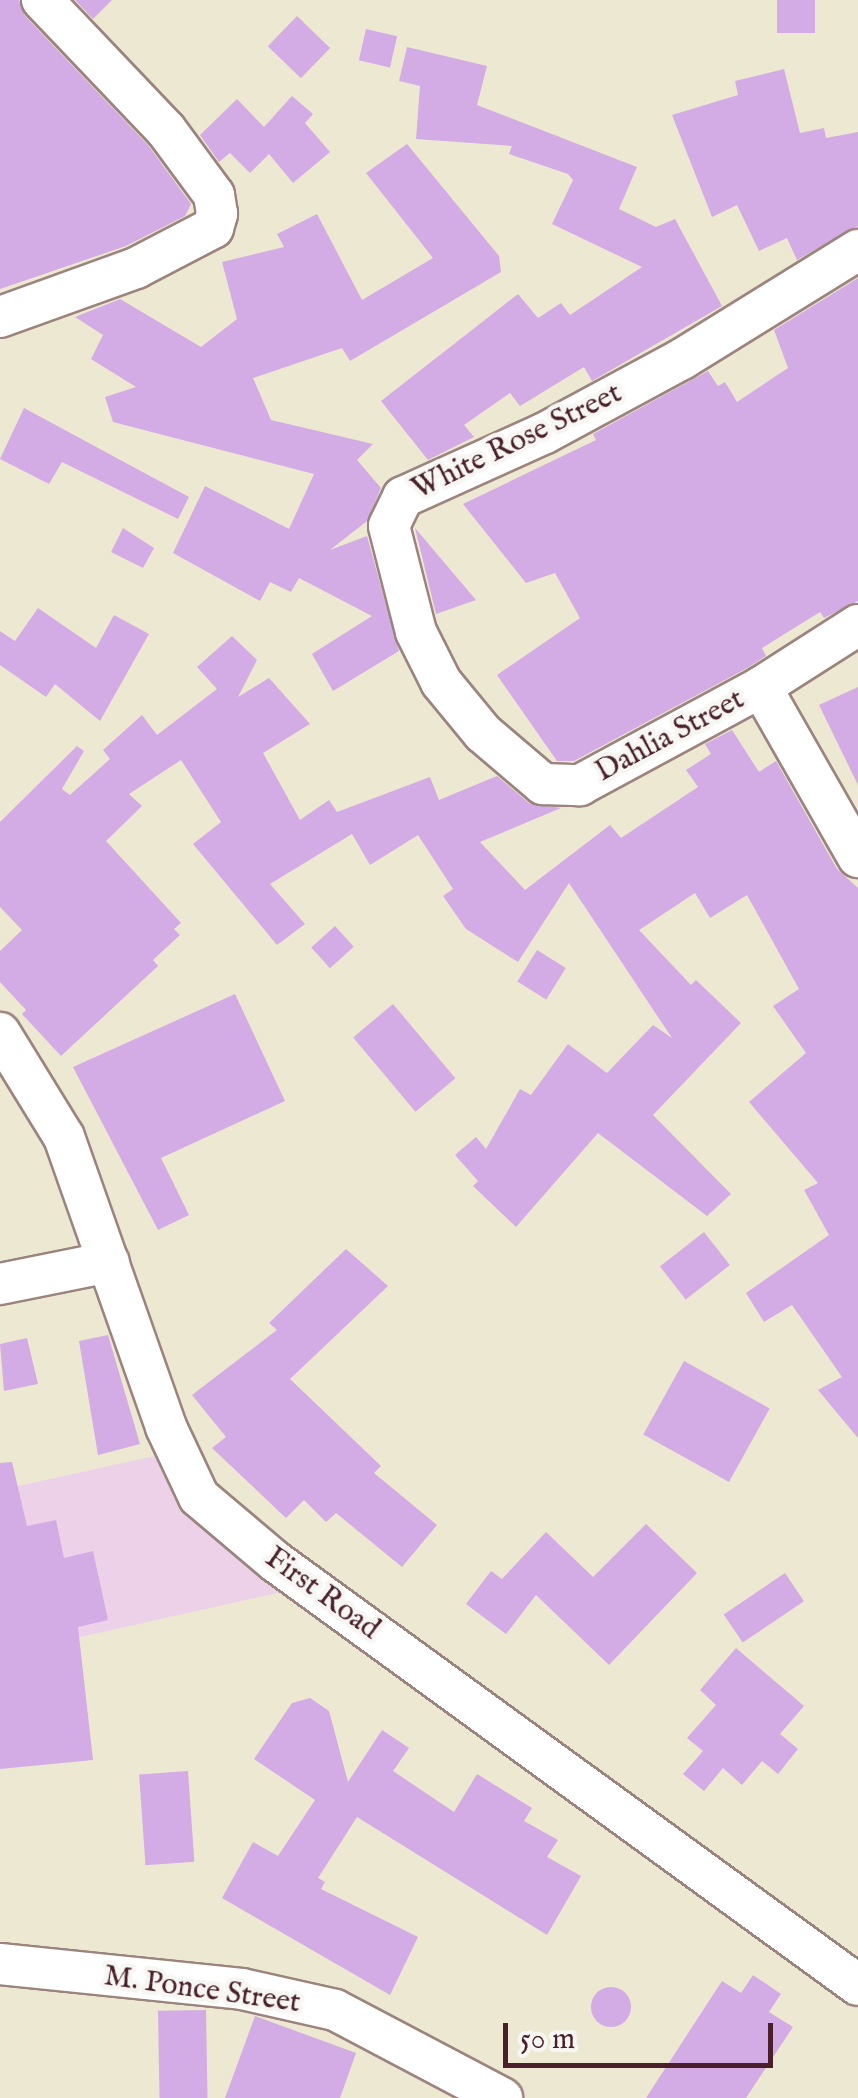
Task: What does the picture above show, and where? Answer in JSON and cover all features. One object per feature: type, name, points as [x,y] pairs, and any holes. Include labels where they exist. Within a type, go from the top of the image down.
[{"type":"street","points":[[0,318],[136,268],[213,228],[214,194],[198,169],[42,0]]},
{"type":"street","name":"White Rose Street","points":[[483,733],[441,682],[416,632],[389,526],[402,496],[545,432],[682,359],[858,250]]},
{"type":"street","name":"Dahlia Street","points":[[483,733],[544,784],[580,785],[762,687],[858,624]]},
{"type":"street","points":[[762,687],[858,857]]},
{"type":"street","name":"First Road","points":[[0,1033],[64,1137],[166,1427],[198,1496],[276,1562],[858,1984]]},
{"type":"street","points":[[0,1284],[109,1262]]},
{"type":"street","name":"M. Ponce Street","points":[[0,1964],[242,1990],[335,2010],[502,2098]]},
{"type":"shaded area","points":[[164,1454],[286,1591],[0,1655],[0,1490]]},
{"type":"building","points":[[0,0],[19,0],[25,16],[148,145],[191,204],[185,216],[126,246],[0,289]]},
{"type":"building","points":[[75,0],[112,0],[93,19]]},
{"type":"building","points":[[777,0],[815,0],[815,33],[777,33]]},
{"type":"building","points":[[297,16],[330,48],[301,78],[268,46]]},
{"type":"building","points":[[366,29],[397,36],[390,67],[359,60]]},
{"type":"building","points":[[407,47],[487,66],[477,105],[637,167],[619,209],[656,227],[675,219],[722,306],[592,381],[584,367],[520,406],[510,393],[464,425],[474,437],[428,460],[381,401],[518,294],[538,318],[561,303],[570,315],[642,267],[552,224],[573,180],[568,174],[509,154],[512,146],[416,139],[420,86],[399,81]]},
{"type":"building","points":[[784,69],[800,133],[824,128],[826,138],[858,132],[858,226],[797,260],[787,238],[759,251],[737,205],[712,217],[672,115],[738,95],[735,81]]},
{"type":"building","points":[[292,96],[313,114],[305,123],[330,152],[293,183],[269,154],[250,173],[230,153],[219,162],[200,135],[237,99],[264,127]]},
{"type":"building","points":[[407,144],[499,256],[501,272],[350,361],[342,348],[253,378],[271,420],[373,444],[357,460],[381,488],[367,521],[330,550],[367,536],[399,651],[333,691],[312,654],[372,616],[299,578],[291,592],[270,582],[260,601],[173,553],[205,486],[289,529],[314,474],[113,422],[105,397],[136,387],[91,359],[103,335],[75,317],[120,299],[201,347],[237,319],[222,262],[284,247],[277,234],[317,214],[362,300],[433,258],[366,173]]},
{"type":"building","points":[[858,278],[858,601],[824,618],[820,612],[762,648],[766,656],[749,667],[574,761],[557,761],[497,675],[580,618],[555,573],[526,583],[463,504],[596,440],[593,434],[708,371],[718,386],[725,382],[737,402],[788,368],[774,330]]},
{"type":"building","points":[[24,408],[189,497],[178,519],[62,462],[49,484],[0,459]]},
{"type":"building","points":[[123,528],[154,548],[143,568],[111,552]]},
{"type":"building","points":[[415,528],[476,600],[436,614]]},
{"type":"building","points":[[38,608],[96,648],[114,615],[149,634],[100,721],[55,684],[46,697],[0,665],[0,631],[15,641]]},
{"type":"building","points":[[232,636],[257,660],[238,697],[269,678],[310,724],[263,753],[300,820],[329,800],[337,812],[430,777],[439,800],[497,776],[529,803],[561,808],[480,842],[525,890],[610,825],[621,838],[698,787],[686,770],[711,754],[705,744],[732,730],[759,772],[776,761],[837,869],[858,888],[858,1438],[818,1390],[842,1377],[792,1305],[764,1322],[746,1293],[829,1235],[804,1190],[818,1183],[749,1102],[806,1053],[773,1006],[799,989],[747,895],[710,918],[695,893],[639,930],[691,985],[696,980],[741,1023],[653,1115],[731,1194],[707,1216],[598,1133],[516,1227],[473,1186],[478,1181],[455,1155],[476,1137],[486,1149],[520,1089],[531,1095],[568,1044],[607,1073],[653,1025],[672,1038],[569,883],[518,962],[466,929],[443,896],[453,889],[418,835],[370,865],[352,834],[270,884],[305,924],[277,945],[193,844],[221,822],[181,760],[129,794],[142,806],[106,841],[181,923],[174,929],[180,935],[153,960],[158,966],[61,1056],[22,1014],[26,1010],[0,982],[0,951],[22,930],[0,907],[0,822],[77,746],[84,751],[62,789],[70,795],[110,759],[103,750],[142,715],[157,735],[217,689],[197,667]]},
{"type":"building","points":[[858,687],[858,785],[819,705]]},
{"type":"building","points":[[335,926],[354,947],[330,968],[311,947]]},
{"type":"building","points":[[537,950],[566,968],[546,999],[517,981]]},
{"type":"building","points":[[235,994],[285,1101],[161,1158],[189,1215],[158,1230],[73,1067]]},
{"type":"building","points":[[393,1004],[455,1078],[416,1112],[353,1037]]},
{"type":"building","points":[[704,1232],[730,1265],[686,1300],[660,1266]]},
{"type":"building","points":[[346,1249],[388,1286],[290,1379],[381,1466],[374,1473],[437,1525],[402,1567],[336,1513],[326,1522],[304,1500],[286,1518],[212,1448],[226,1437],[192,1395],[277,1330],[269,1323]]},
{"type":"building","points":[[108,1335],[140,1444],[98,1455],[79,1341]]},
{"type":"building","points":[[27,1338],[38,1384],[4,1391],[0,1344]]},
{"type":"building","points":[[684,1361],[770,1409],[729,1482],[643,1434]]},
{"type":"building","points":[[12,1462],[27,1526],[56,1520],[64,1558],[93,1551],[108,1620],[78,1627],[93,1760],[0,1769],[0,1463]]},
{"type":"building","points":[[646,1524],[697,1573],[609,1665],[536,1595],[506,1634],[466,1604],[491,1571],[502,1579],[546,1532],[593,1577]]},
{"type":"building","points":[[785,1573],[804,1601],[743,1643],[724,1614]]},
{"type":"building","points":[[736,1648],[804,1706],[780,1734],[798,1749],[778,1774],[762,1761],[742,1785],[723,1768],[704,1791],[683,1774],[703,1751],[687,1738],[716,1705],[700,1690]]},
{"type":"building","points":[[310,1698],[329,1711],[348,1782],[382,1730],[409,1748],[393,1771],[454,1812],[477,1774],[532,1808],[524,1821],[558,1840],[547,1857],[581,1876],[547,1935],[357,1817],[318,1878],[325,1882],[321,1889],[418,1937],[390,1995],[222,1898],[253,1842],[278,1856],[315,1800],[254,1759],[292,1703]]},
{"type":"building","points":[[188,1771],[194,1862],[145,1865],[139,1774]]},
{"type":"building","points":[[753,1975],[781,1994],[769,2012],[793,2027],[746,2098],[646,2098],[722,1981],[741,1993]]},
{"type":"building","points":[[611,1987],[625,1993],[631,2007],[625,2021],[611,2027],[597,2021],[591,2007],[597,1993]]},
{"type":"building","points":[[206,2010],[208,2098],[160,2098],[158,2011]]},
{"type":"building","points":[[255,2016],[356,2053],[340,2098],[225,2098]]}]
